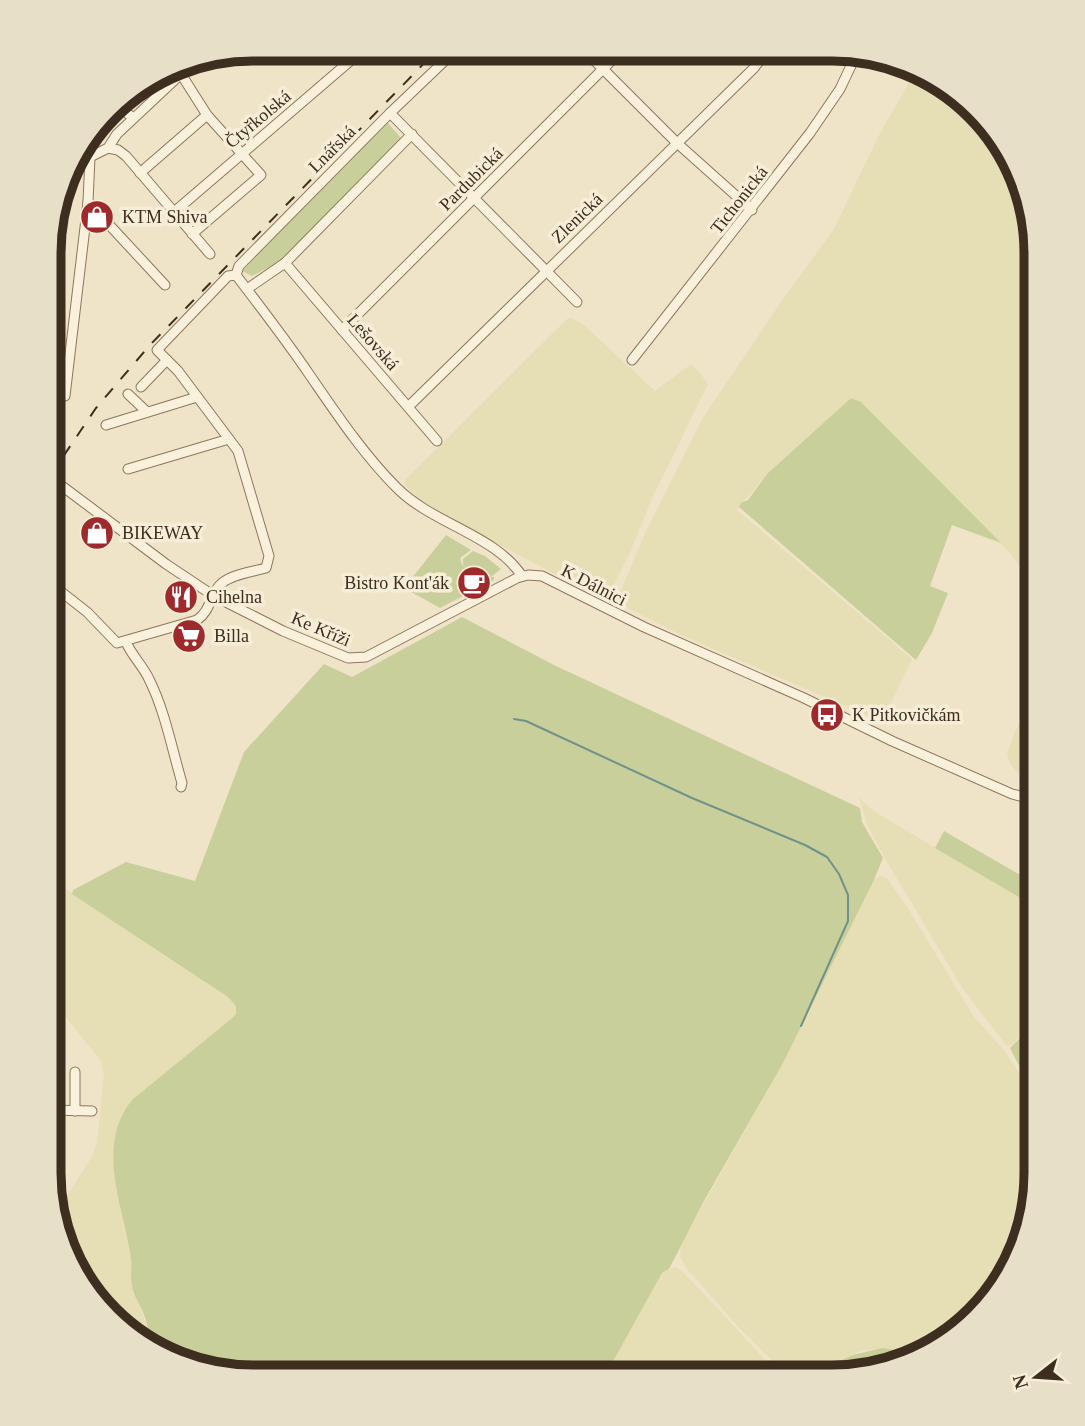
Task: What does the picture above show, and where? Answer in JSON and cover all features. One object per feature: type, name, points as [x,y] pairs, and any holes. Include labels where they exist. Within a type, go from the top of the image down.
[{"type":"street","name":"Čtyřkolská","points":[[173,213],[350,61]]},
{"type":"street","name":"Lnářská","points":[[167,360],[157,350],[228,275],[236,275],[239,266],[444,61]]},
{"type":"street","points":[[595,61],[677,143],[752,210]]},
{"type":"street","name":"Pardubická","points":[[342,330],[611,61]]},
{"type":"street","name":"Zlenická","points":[[408,407],[759,61]]},
{"type":"street","name":"Tichonická","points":[[632,360],[810,133],[840,89],[852,63]]},
{"type":"street","points":[[182,75],[207,115],[261,175],[192,234]]},
{"type":"street","points":[[87,157],[108,148],[117,134],[177,77]]},
{"type":"street","points":[[126,110],[133,118]]},
{"type":"street","points":[[390,113],[577,302]]},
{"type":"street","points":[[140,173],[207,115]]},
{"type":"street","points":[[247,289],[285,263],[412,134]]},
{"type":"street","points":[[108,148],[122,152],[210,254]]},
{"type":"street","points":[[65,396],[88,202],[90,157]]},
{"type":"street","points":[[88,202],[165,285]]},
{"type":"street","name":"Lešovská","points":[[285,263],[437,441]]},
{"type":"street","points":[[236,275],[354,437],[396,487],[427,513],[500,552],[522,576]]},
{"type":"street","points":[[61,592],[87,612],[114,642],[126,642],[197,620],[206,612],[225,581],[266,568],[270,555],[237,452],[229,439],[167,360],[141,387]]},
{"type":"street","points":[[61,370],[67,374]]},
{"type":"street","points":[[128,394],[147,412]]},
{"type":"street","points":[[106,425],[197,397]]},
{"type":"street","points":[[128,469],[229,439]]},
{"type":"street","name":"Ke Kříži","points":[[61,485],[155,556],[214,596],[283,631],[357,660],[522,576]]},
{"type":"street","name":"K Dálnici","points":[[522,576],[535,575],[549,579],[644,627],[804,698],[892,741],[1023,797]]},
{"type":"street","points":[[126,642],[155,692],[181,787]]},
{"type":"street","points":[[75,1072],[75,1111]]},
{"type":"street","points":[[61,1110],[92,1111]]},
{"type":"shaded area","points":[[911,79],[928,87],[948,101],[984,137],[1004,169],[1017,204],[1024,254],[1024,593],[1020,567],[1011,554],[861,402],[851,398],[767,474],[737,510],[912,659],[889,707],[878,720],[681,635],[616,602],[646,531],[702,419],[834,229],[879,135]]},
{"type":"shaded area","points":[[568,318],[584,325],[655,391],[691,364],[708,384],[653,496],[630,553],[604,600],[451,519],[418,498],[404,484]]},
{"type":"shaded area","points":[[1024,716],[1023,775],[1016,771],[1007,754]]},
{"type":"shaded area","points":[[859,797],[872,810],[1023,899],[1023,1034],[1011,1045],[1006,1045],[963,989],[866,822]]},
{"type":"shaded area","points":[[880,875],[887,878],[974,1017],[1004,1050],[1023,1079],[1023,1183],[996,1271],[976,1299],[938,1332],[904,1350],[864,1350],[827,1365],[777,1365],[742,1331],[686,1268],[680,1257],[681,1244],[782,1065],[874,880]]},
{"type":"shaded area","points":[[61,885],[228,997],[236,1006],[236,1014],[231,1019],[133,1099],[120,1209],[131,1259],[132,1287],[148,1332],[118,1308],[94,1279],[71,1234],[65,1210],[64,1201],[92,1157],[97,1143],[104,1075],[101,1061],[61,1011]]},
{"type":"shaded area","points":[[675,1267],[681,1270],[769,1365],[611,1365],[662,1273]]},
{"type":"green space","points":[[387,122],[401,138],[284,259],[252,276],[242,271]]},
{"type":"green space","points":[[61,378],[64,380],[61,404]]},
{"type":"green space","points":[[851,398],[861,402],[1001,543],[952,525],[930,586],[948,593],[932,633],[916,660],[739,507],[748,500],[767,474]]},
{"type":"green space","points":[[446,535],[471,550],[460,558],[462,565],[479,575],[494,577],[494,580],[440,608],[404,588]]},
{"type":"green space","points":[[473,551],[485,556],[501,569],[492,576],[463,565],[463,559]]},
{"type":"green space","points":[[462,617],[554,665],[860,808],[862,822],[883,858],[782,1065],[705,1199],[669,1269],[662,1273],[611,1365],[254,1365],[204,1358],[180,1350],[148,1333],[131,1279],[131,1259],[115,1177],[115,1136],[121,1117],[133,1099],[231,1019],[236,1014],[236,1006],[228,997],[72,894],[73,890],[126,862],[195,881],[244,752],[324,664],[352,677]]},
{"type":"green space","points":[[944,831],[1023,877],[1023,900],[935,848]]},
{"type":"green space","points":[[1023,1035],[1023,1073],[1010,1048]]},
{"type":"green space","points":[[882,1348],[902,1351],[856,1363],[828,1365],[853,1355]]},
{"type":"waterway","points":[[514,719],[526,721],[827,857],[839,874],[848,895],[848,921],[801,1026]]},
{"type":"railway","points":[[61,460],[96,408],[150,345],[426,61]]},
{"type":"place","name":"KTM Shiva","points":[[97,217]]},
{"type":"place","name":"BIKEWAY","points":[[97,533]]},
{"type":"place","name":"Bistro Kont'ák","points":[[474,583]]},
{"type":"place","name":"Cihelna","points":[[181,597]]},
{"type":"place","name":"Billa","points":[[189,636]]},
{"type":"place","name":"K Pitkovičkám","points":[[827,715]]}]
